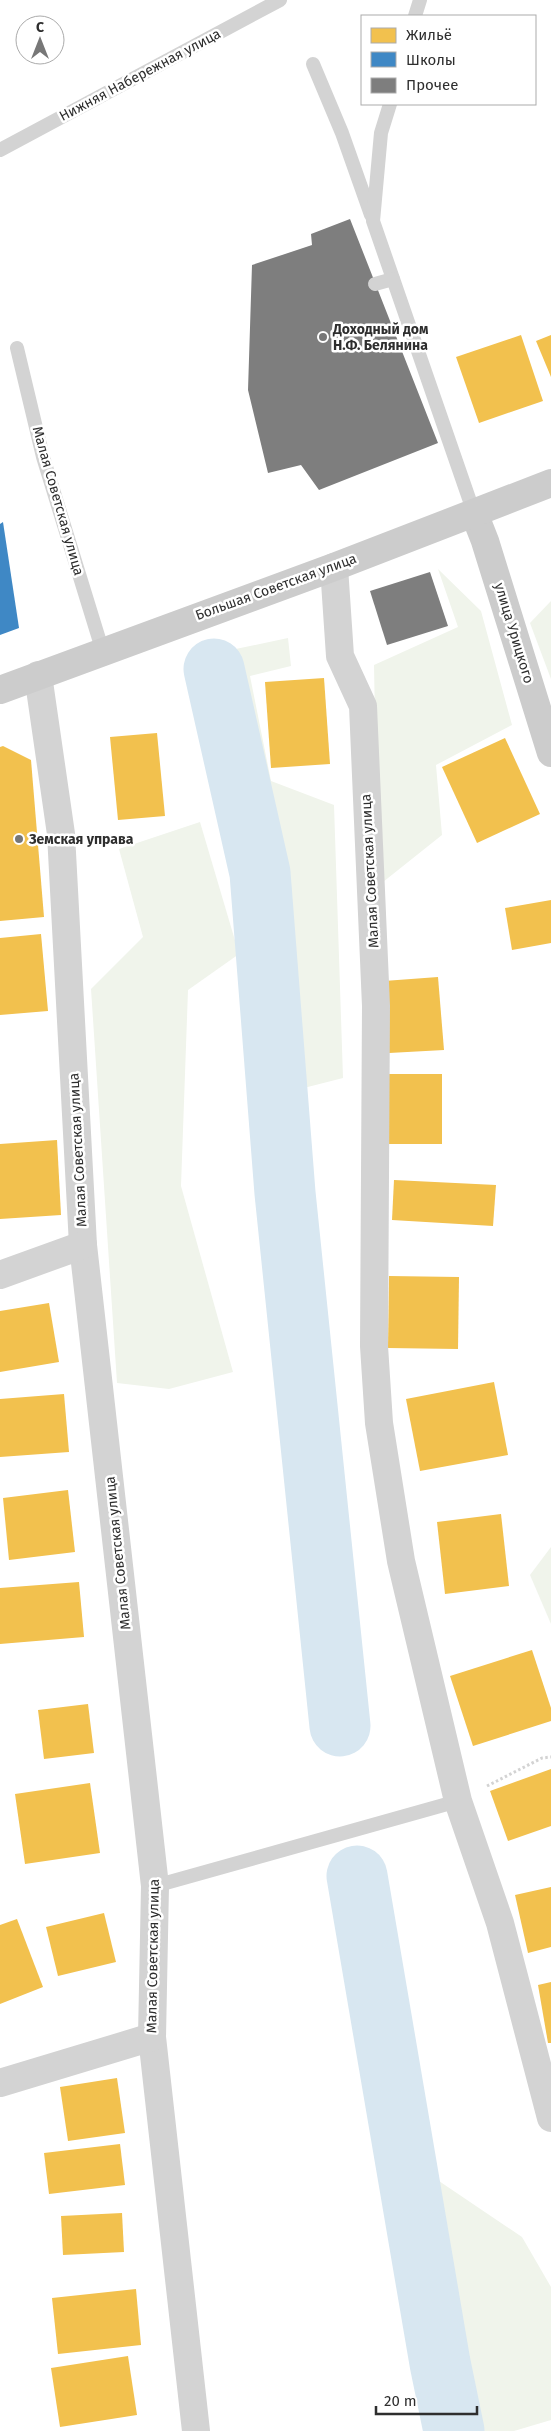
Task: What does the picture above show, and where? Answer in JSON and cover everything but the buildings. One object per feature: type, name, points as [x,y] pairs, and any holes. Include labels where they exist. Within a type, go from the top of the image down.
[{"type":"main road","name":"Большая Советская улица","points":[[0,690],[334,567],[551,483]]},
{"type":"main road","name":"улица Урицкого","points":[[474,513],[485,541],[551,753]]},
{"type":"street","name":"Малая Советская улица","points":[[334,567],[340,656],[363,706],[376,1006],[374,1346],[380,1423],[401,1561],[458,1801],[500,1923],[551,2118]]},
{"type":"street","name":"Малая Советская улица","points":[[38,675],[62,834],[83,1245],[155,1886],[152,2037],[196,2431]]},
{"type":"street","points":[[0,1274],[83,1245]]},
{"type":"street","points":[[0,2083],[152,2037]]},
{"type":"lane","name":"Нижняя Набережная улица","points":[[0,150],[280,0]]},
{"type":"lane","points":[[415,15],[420,0]]},
{"type":"lane","points":[[313,64],[342,133],[474,513]]},
{"type":"lane","points":[[373,221],[381,133],[390,105]]},
{"type":"lane","points":[[375,284],[394,279]]},
{"type":"lane","name":"Малая Советская улица","points":[[17,348],[43,457],[103,652]]},
{"type":"lane","points":[[155,1886],[458,1801]]},
{"type":"path","points":[[458,1801],[542,1758],[551,1757]]},
{"type":"shaded area","points":[[438,569],[481,611],[512,725],[436,765],[442,835],[378,886],[374,665],[458,627]]},
{"type":"shaded area","points":[[551,601],[551,679],[530,623]]},
{"type":"shaded area","points":[[288,638],[291,666],[250,676],[271,781],[334,805],[343,1078],[292,1091],[264,832],[227,687],[226,651]]},
{"type":"shaded area","points":[[200,822],[239,954],[188,990],[181,1186],[233,1372],[169,1389],[117,1383],[91,989],[143,937],[119,849]]},
{"type":"shaded area","points":[[551,1547],[551,1624],[530,1575]]},
{"type":"shaded area","points":[[436,2179],[522,2237],[551,2287],[551,2420],[514,2431],[479,2431]]},
{"type":"waterway","points":[[214,669],[260,873],[285,1193],[340,1726]]},
{"type":"waterway","points":[[357,1876],[440,2363],[454,2431]]},
{"type":"place","name":"Доходный дом Н.Ф. Белянина","points":[[323,337]]},
{"type":"place","name":"Земская управа","points":[[19,839]]}]
